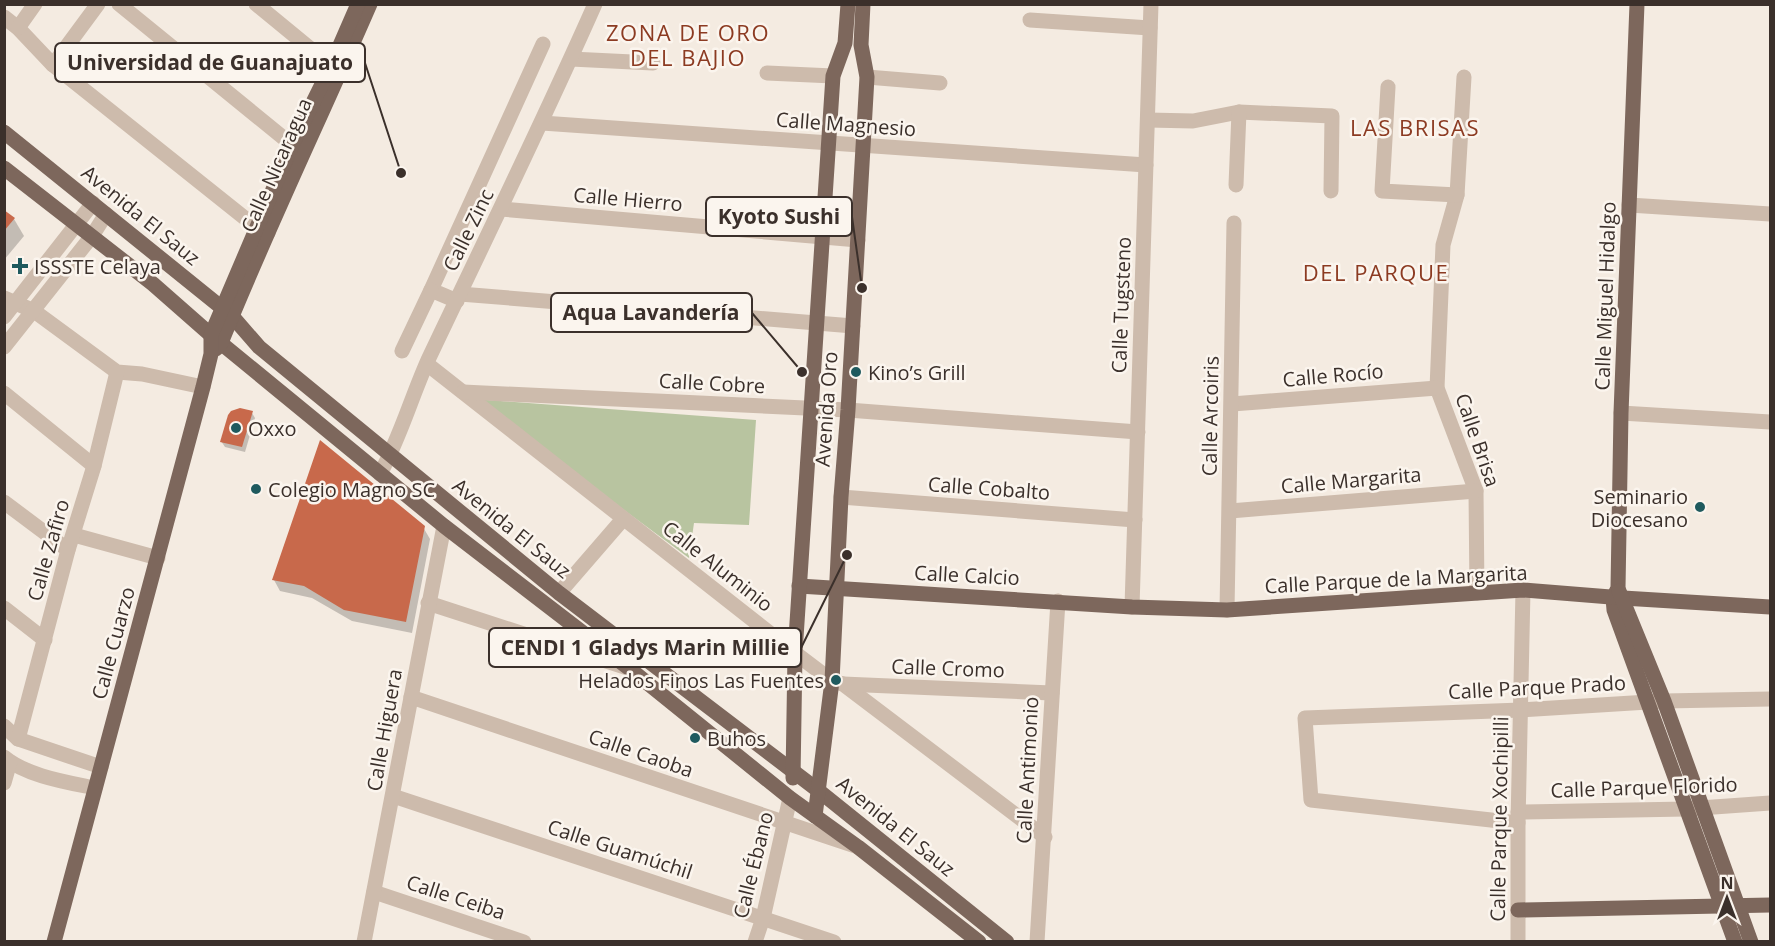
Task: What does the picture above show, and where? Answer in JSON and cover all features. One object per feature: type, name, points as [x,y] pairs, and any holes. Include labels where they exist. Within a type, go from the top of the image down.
[{"type":"main road","name":"Calle Nicaragua","points":[[336,70],[358,4]]},
{"type":"main road","name":"Calle Nicaragua","points":[[214,344],[228,312],[238,297],[262,230],[298,150],[370,4]]},
{"type":"main road","name":"Avenida Oro","points":[[790,798],[794,772],[795,653],[833,76],[845,43],[848,4]]},
{"type":"main road","name":"Avenida Oro","points":[[815,816],[837,683],[837,589],[841,497],[867,77],[861,45],[863,4]]},
{"type":"main road","name":"Calle Miguel Hidalgo","points":[[1618,595],[1621,413],[1637,4]]},
{"type":"main road","name":"Avenida El Sauz","points":[[4,132],[228,312],[259,347],[559,593],[819,791],[1007,942]]},
{"type":"main road","name":"Avenida El Sauz","points":[[4,168],[153,284],[214,344],[444,526],[630,669],[790,798],[858,847],[979,942]]},
{"type":"main road","name":"Calle Cuarzo","points":[[54,942],[214,344]]},
{"type":"main road","name":"Calle Calcio","points":[[799,586],[1132,607]]},
{"type":"main road","name":"Calle Parque de la Margarita","points":[[1132,607],[1227,610],[1523,590],[1770,607]]},
{"type":"main road","points":[[1618,595],[1664,701],[1694,808]]},
{"type":"main road","points":[[1618,595],[1614,610],[1648,702],[1694,808],[1731,907],[1752,942]]},
{"type":"main road","points":[[1518,910],[1770,905]]},
{"type":"main road","points":[[1731,907],[1735,942]]},
{"type":"street","points":[[18,28],[35,4]]},
{"type":"street","points":[[53,65],[98,4]]},
{"type":"street","points":[[119,4],[298,150]]},
{"type":"street","points":[[256,4],[336,70]]},
{"type":"street","name":"Calle Zinc","points":[[380,474],[390,456],[427,364],[543,123],[595,4]]},
{"type":"street","name":"Calle Tugsteno","points":[[1132,607],[1151,4]]},
{"type":"street","points":[[4,18],[18,28],[53,65],[262,230]]},
{"type":"street","points":[[1030,21],[1150,28]]},
{"type":"street","points":[[402,351],[543,44]]},
{"type":"street","points":[[571,59],[653,63]]},
{"type":"street","points":[[767,73],[833,76]]},
{"type":"street","points":[[867,77],[940,82]]},
{"type":"street","name":"Calle Brisa","points":[[1464,77],[1457,195],[1443,245],[1437,388],[1476,491],[1477,593]]},
{"type":"street","points":[[1388,87],[1382,191],[1457,195]]},
{"type":"street","points":[[1148,120],[1193,121],[1239,112],[1332,116],[1331,191]]},
{"type":"street","points":[[1236,184],[1239,112]]},
{"type":"street","name":"Calle Magnesio","points":[[543,123],[1146,165]]},
{"type":"street","points":[[4,317],[10,301],[78,225],[93,203]]},
{"type":"street","points":[[1629,205],[1770,214]]},
{"type":"street","name":"Calle Hierro","points":[[501,209],[858,240]]},
{"type":"street","points":[[4,347],[92,236],[106,214]]},
{"type":"street","name":"Calle Arcoiris","points":[[1227,610],[1234,223]]},
{"type":"street","points":[[431,290],[459,297],[853,326]]},
{"type":"street","points":[[10,301],[34,311],[117,372],[142,374],[203,387]]},
{"type":"street","name":"Calle Aluminio","points":[[427,364],[795,653],[1045,837]]},
{"type":"street","name":"Calle Zafiro","points":[[18,739],[68,550],[94,466],[117,372]]},
{"type":"street","name":"Calle Rocío","points":[[1232,404],[1437,388]]},
{"type":"street","name":"Calle Cobre","points":[[463,392],[848,410],[1138,432]]},
{"type":"street","points":[[4,393],[94,466]]},
{"type":"street","points":[[1621,413],[1770,422]]},
{"type":"street","name":"Calle Margarita","points":[[1230,511],[1476,491]]},
{"type":"street","name":"Calle Cobalto","points":[[841,497],[1135,520]]},
{"type":"street","points":[[4,502],[68,550]]},
{"type":"street","points":[[559,593],[623,519]]},
{"type":"street","name":"Calle Higuera","points":[[364,942],[444,526]]},
{"type":"street","points":[[74,535],[158,558]]},
{"type":"street","name":"Calle Parque Xochipilli","points":[[1518,942],[1523,590]]},
{"type":"street","name":"Calle Antimonio","points":[[1037,942],[1058,602]]},
{"type":"street","points":[[428,603],[630,669]]},
{"type":"street","points":[[4,608],[45,640]]},
{"type":"street","name":"Calle Cromo","points":[[837,683],[1052,693]]},
{"type":"street","name":"Calle Caoba","points":[[411,697],[858,847]]},
{"type":"street","name":"Calle Parque Prado","points":[[1311,800],[1305,718],[1521,710],[1664,701],[1770,699]]},
{"type":"street","points":[[4,726],[18,739],[101,767]]},
{"type":"street","points":[[4,783],[7,759],[53,780],[95,788]]},
{"type":"street","name":"Calle Guamúchil","points":[[393,796],[834,942]]},
{"type":"street","name":"Calle Ébano","points":[[755,942],[763,918],[790,798]]},
{"type":"street","name":"Calle Parque Florido","points":[[1311,800],[1518,818],[1770,803]]},
{"type":"street","name":"Calle Ceiba","points":[[374,892],[524,942]]},
{"type":"green space","points":[[474,399],[756,420],[749,525],[694,523],[689,558]]},
{"type":"building","points":[[4,210],[15,218],[4,231]]},
{"type":"building","name":"Oxxo","points":[[240,408],[253,411],[242,447],[220,442],[228,415],[231,411]]},
{"type":"building","points":[[320,440],[425,526],[406,622],[344,610],[304,586],[272,580]]},
{"type":"place","name":"Universidad de Guanajuato","points":[[401,173]]},
{"type":"place","name":"ISSSTE Celaya","points":[[20,266]]},
{"type":"place","name":"Kyoto Sushi","points":[[862,288]]},
{"type":"place","name":"Aqua Lavandería","points":[[802,372]]},
{"type":"place","name":"Kino’s Grill","points":[[856,372]]},
{"type":"place","name":"Oxxo","points":[[236,428]]},
{"type":"place","name":"Colegio Magno SC","points":[[256,489]]},
{"type":"place","name":"Seminario Diocesano","points":[[1700,507]]},
{"type":"place","name":"CENDI 1 Gladys Marin Millie","points":[[847,555]]},
{"type":"place","name":"Helados Finos Las Fuentes","points":[[836,680]]},
{"type":"place","name":"Buhos","points":[[695,738]]},
{"type":"district","name":"ZONA DE ORO DEL BAJIO","points":[[688,44]]},
{"type":"district","name":"LAS BRISAS","points":[[1415,127]]},
{"type":"district","name":"DEL PARQUE","points":[[1376,272]]}]
